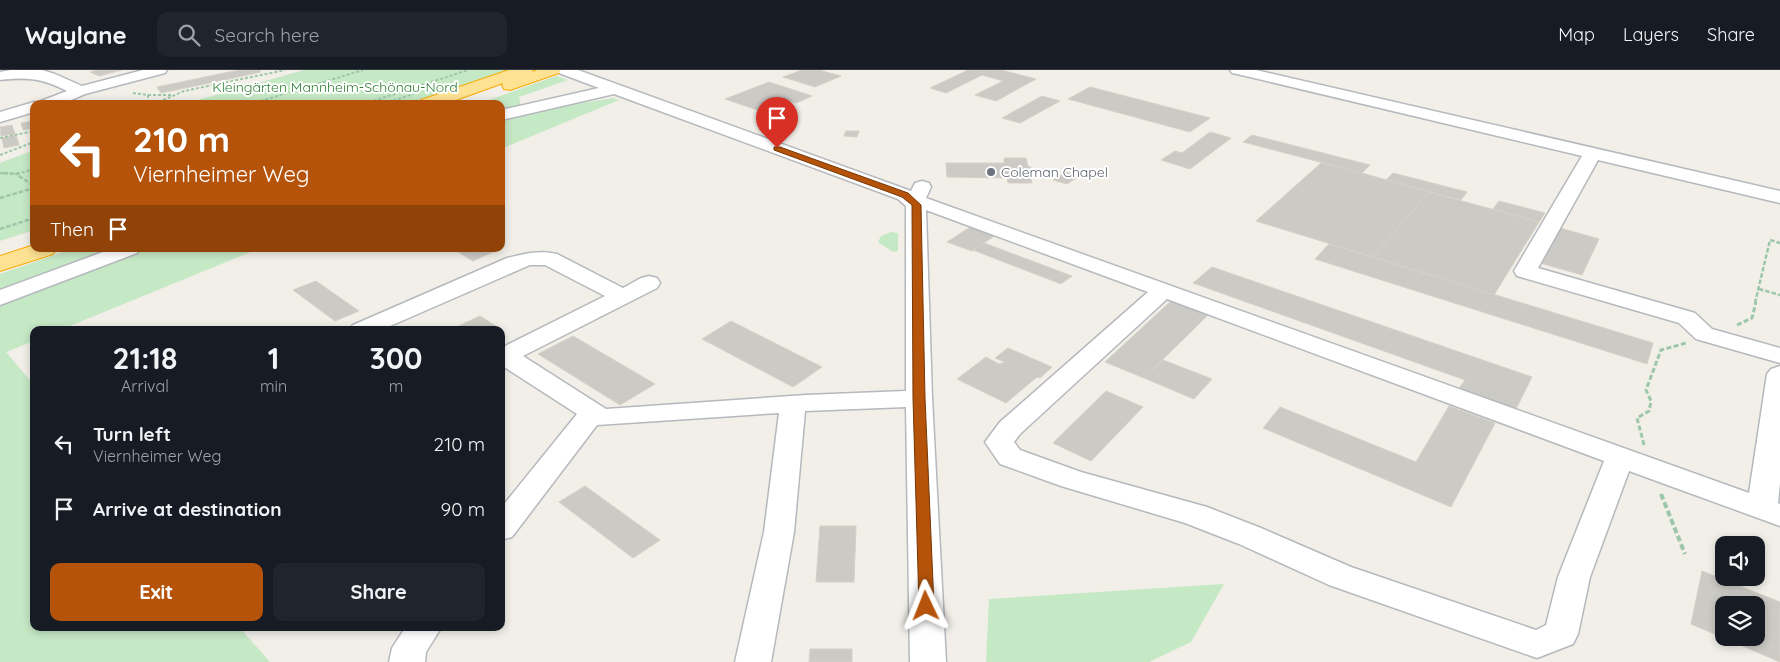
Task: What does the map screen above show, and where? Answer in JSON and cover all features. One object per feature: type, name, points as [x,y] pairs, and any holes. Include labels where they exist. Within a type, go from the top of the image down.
[{"type":"highway","points":[[439,100],[525,70]]},
{"type":"highway","points":[[468,100],[549,71]]},
{"type":"highway","points":[[0,250],[30,240]]},
{"type":"highway","points":[[0,264],[35,252]]},
{"type":"street","points":[[0,76],[28,70],[40,71],[80,91]]},
{"type":"street","points":[[57,100],[80,91],[160,70]]},
{"type":"street","points":[[1237,70],[1780,197]]},
{"type":"street","points":[[1276,80],[1291,70]]},
{"type":"street","points":[[572,73],[905,195],[919,194],[1061,240]]},
{"type":"street","points":[[505,114],[615,89]]},
{"type":"street","points":[[0,117],[30,109]]},
{"type":"street","points":[[1592,154],[1516,284],[1654,326],[1708,335],[1780,356]]},
{"type":"street","points":[[919,194],[930,204],[1771,512],[1780,374]]},
{"type":"street","points":[[919,194],[917,209],[919,398],[928,662]]},
{"type":"street","points":[[0,298],[122,252]]},
{"type":"street","points":[[370,326],[515,263],[529,259],[549,259],[622,296]]},
{"type":"street","points":[[505,356],[648,283]]},
{"type":"street","points":[[1164,290],[1010,428],[999,442],[1010,456],[1071,479],[1196,515],[1250,536],[1340,576],[1537,644],[1561,634],[1574,577],[1620,457]]},
{"type":"street","points":[[505,358],[601,418],[793,404],[919,398]]},
{"type":"street","points":[[753,662],[779,532],[793,404]]},
{"type":"street","points":[[505,524],[592,413]]},
{"type":"street","points":[[407,662],[406,659],[411,644],[422,631]]},
{"type":"path","points":[[148,95],[175,94],[285,70]]},
{"type":"path","points":[[264,100],[363,70]]},
{"type":"path","points":[[376,100],[468,70]]},
{"type":"path","points":[[162,100],[175,94]]},
{"type":"path","points":[[0,138],[30,132]]},
{"type":"path","points":[[0,155],[30,144]]},
{"type":"path","points":[[0,173],[16,174],[30,170]]},
{"type":"path","points":[[16,174],[30,184]]},
{"type":"path","points":[[0,198],[30,188]]},
{"type":"path","points":[[0,229],[30,219]]},
{"type":"path","points":[[1685,554],[1650,468],[1637,418],[1649,411],[1652,401],[1646,390],[1661,350],[1752,318],[1770,240],[1780,243]]},
{"type":"path","points":[[1759,289],[1780,295]]},
{"type":"green space","name":"Kleingärten Mannheim-Schönau-Nord","points":[[304,70],[508,70],[420,100],[198,100]]},
{"type":"green space","points":[[556,76],[568,80],[519,97],[521,107],[505,112],[505,100],[489,100]]},
{"type":"green space","points":[[613,98],[619,100],[505,147],[505,117]]},
{"type":"green space","points":[[30,152],[30,231],[0,241],[0,163]]},
{"type":"green space","points":[[891,232],[898,233],[898,251],[893,252],[878,242],[881,236]]},
{"type":"green space","points":[[62,252],[114,252],[0,295],[0,274]]},
{"type":"green space","points":[[130,252],[251,252],[70,326],[30,326],[30,343],[6,352],[30,380],[30,631],[243,631],[270,662],[0,662],[0,302]]},
{"type":"green space","points":[[1224,584],[1191,642],[1149,662],[986,662],[989,599]]},
{"type":"building","points":[[97,70],[122,70],[99,76],[90,72]]},
{"type":"building","points":[[240,70],[259,70],[261,72],[229,79],[224,73]]},
{"type":"building","points":[[802,70],[819,70],[841,76],[815,87],[783,77]]},
{"type":"building","points":[[968,70],[1001,70],[1036,79],[996,101],[975,95],[1003,81],[982,75],[946,93],[930,88]]},
{"type":"building","points":[[224,73],[229,79],[195,86],[191,80]]},
{"type":"building","points":[[191,80],[195,86],[161,93],[157,87]]},
{"type":"building","points":[[769,82],[812,96],[796,103],[787,100],[760,111],[725,99]]},
{"type":"building","points":[[1090,87],[1210,118],[1190,132],[1068,99]]},
{"type":"building","points":[[1042,96],[1060,101],[1020,123],[1002,118]]},
{"type":"building","points":[[30,122],[30,129],[23,130],[21,123]]},
{"type":"building","points":[[12,125],[15,134],[1,136],[0,127]]},
{"type":"building","points":[[846,131],[859,131],[857,137],[844,136]]},
{"type":"building","points":[[1210,132],[1231,138],[1190,169],[1161,160],[1175,151],[1182,153]]},
{"type":"building","points":[[16,135],[19,145],[4,148],[2,138]]},
{"type":"building","points":[[1252,135],[1370,165],[1362,173],[1243,142]]},
{"type":"building","name":"Coleman Chapel","points":[[1004,158],[1026,158],[1028,166],[1036,170],[1030,175],[1032,183],[1008,183],[1007,178],[947,177],[946,163],[1004,163]]},
{"type":"building","points":[[1321,163],[1429,192],[1373,257],[1256,221]]},
{"type":"building","points":[[1066,172],[1079,176],[1067,184],[1053,180]]},
{"type":"building","points":[[1393,173],[1467,192],[1461,200],[1386,180]]},
{"type":"building","points":[[1429,192],[1539,222],[1494,295],[1373,257]]},
{"type":"building","points":[[1499,201],[1545,213],[1539,222],[1493,209]]},
{"type":"building","points":[[972,226],[996,235],[972,251],[947,242]]},
{"type":"building","points":[[1560,228],[1599,239],[1582,275],[1540,263]]},
{"type":"building","points":[[984,243],[1072,276],[1061,284],[973,250]]},
{"type":"building","points":[[1329,244],[1653,343],[1647,364],[1315,259]]},
{"type":"building","points":[[458,252],[493,252],[473,261]]},
{"type":"building","points":[[1212,267],[1532,377],[1515,411],[1458,390],[1465,380],[1193,283]]},
{"type":"building","points":[[316,281],[359,311],[335,321],[293,290]]},
{"type":"building","points":[[1171,301],[1208,315],[1144,378],[1105,362]]},
{"type":"building","points":[[480,316],[496,326],[459,326]]},
{"type":"building","points":[[731,321],[822,367],[793,387],[702,339]]},
{"type":"building","points":[[573,336],[655,384],[620,405],[538,354]]},
{"type":"building","points":[[1008,348],[1052,367],[1006,403],[957,379],[986,357],[999,364],[1005,362],[995,358]]},
{"type":"building","points":[[1163,360],[1212,379],[1194,399],[1144,378]]},
{"type":"building","points":[[1106,391],[1143,407],[1091,461],[1053,443]]},
{"type":"building","points":[[1449,406],[1495,423],[1451,507],[1263,428],[1280,407],[1416,462]]},
{"type":"building","points":[[585,486],[660,540],[633,558],[559,502]]},
{"type":"building","points":[[820,526],[856,526],[854,582],[816,582]]},
{"type":"building","points":[[1702,571],[1715,576],[1715,586],[1740,586],[1765,596],[1715,596],[1715,634],[1691,624]]},
{"type":"building","points":[[1765,596],[1780,602],[1780,662],[1743,646],[1765,646]]},
{"type":"building","points":[[810,649],[852,649],[852,662],[809,662]]},
{"type":"place","name":"Coleman Chapel","points":[[991,172]]},
{"type":"route","points":[[777,148],[905,195],[916,205],[919,398],[926,606]]}]
